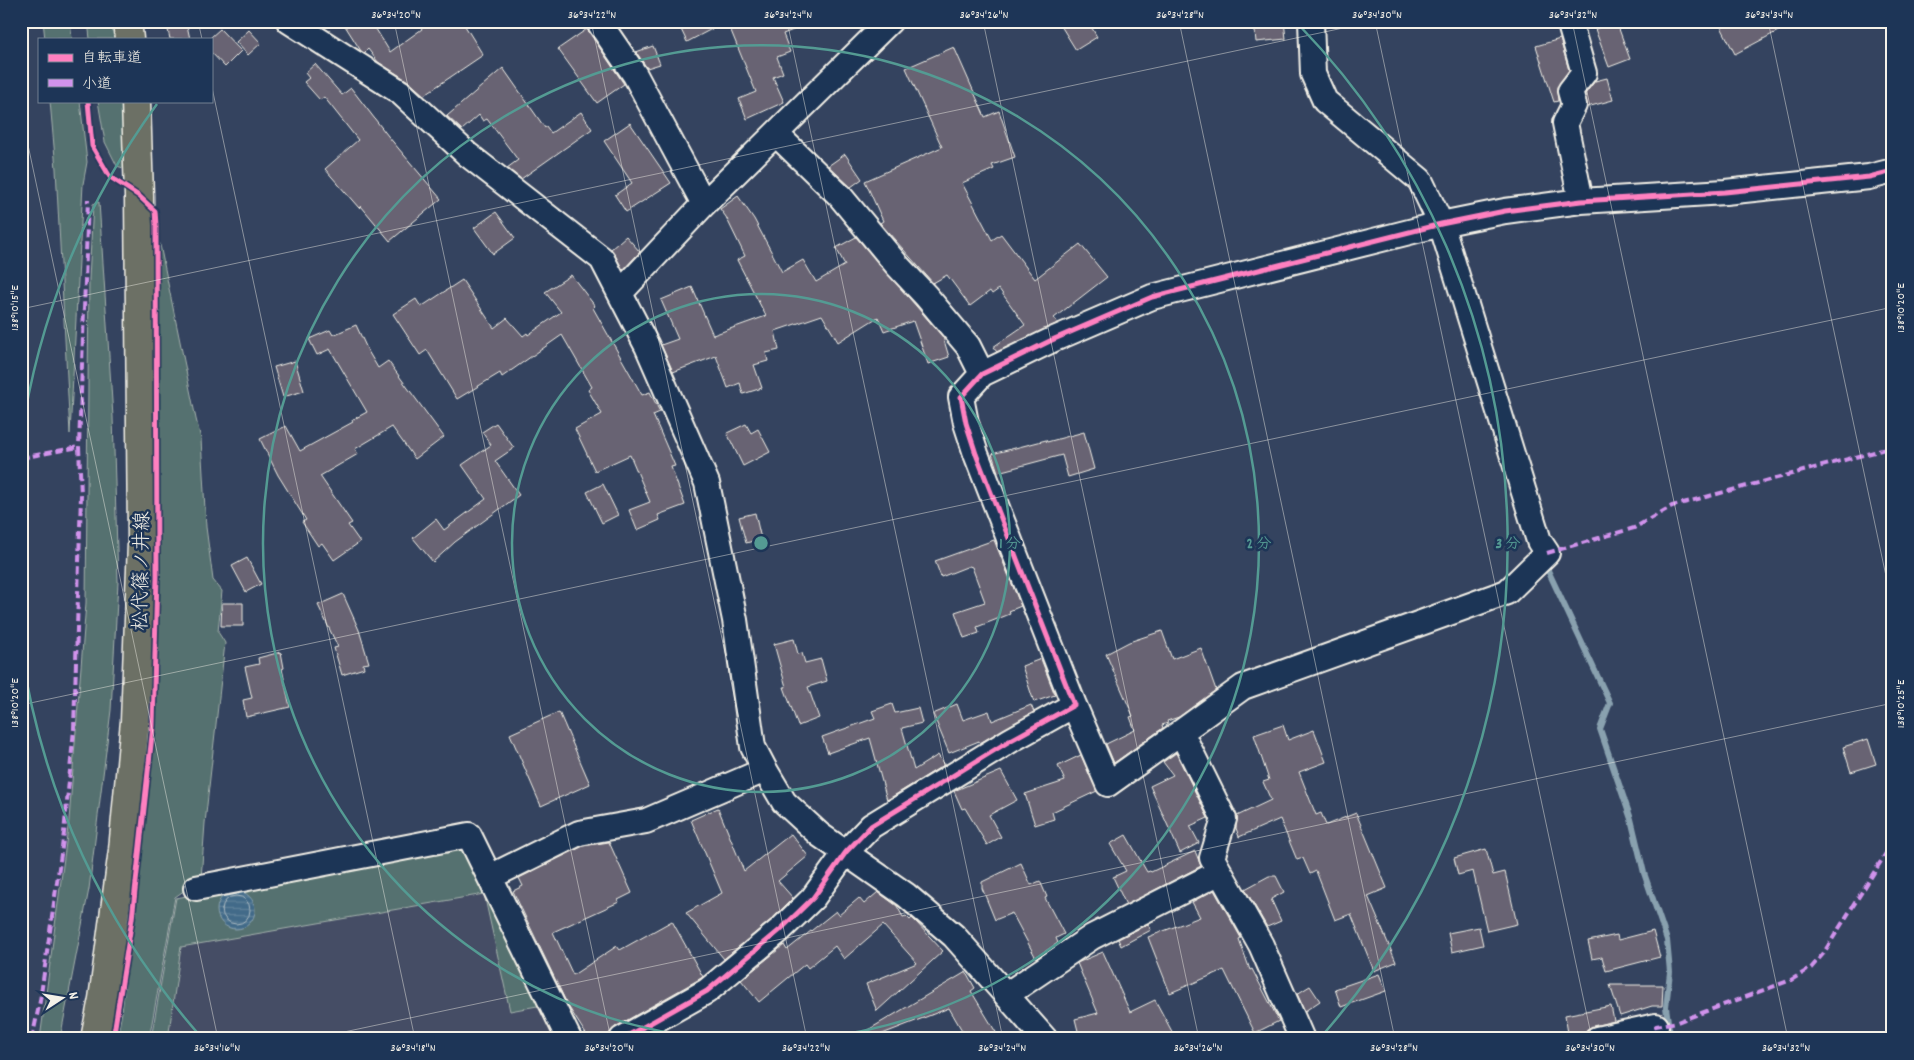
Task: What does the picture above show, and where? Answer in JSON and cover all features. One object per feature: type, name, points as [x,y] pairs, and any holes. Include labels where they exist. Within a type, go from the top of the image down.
[{"type":"main road","points":[[127,21],[129,38]]},
{"type":"main road","name":"松代篠ノ井線","points":[[96,1039],[123,850],[136,711],[142,533],[139,196],[136,102]]},
{"type":"street","points":[[289,21],[400,92],[467,154],[602,259],[621,292],[707,483],[735,620],[754,747],[765,770],[784,802],[820,835],[906,895],[954,936],[1045,1039]]},
{"type":"street","points":[[598,21],[635,75],[704,204]]},
{"type":"street","points":[[621,292],[704,204],[890,21]]},
{"type":"street","points":[[1311,21],[1313,74],[1325,101],[1420,180],[1441,224],[1538,541],[1547,553],[1507,592],[1242,687],[1108,784],[1074,705],[976,454],[966,423],[962,397],[982,374],[1052,340],[1152,297],[1441,224],[1506,211],[1581,201],[1724,192],[1893,172]]},
{"type":"street","points":[[1568,21],[1584,73],[1570,91],[1574,106],[1565,123],[1581,201]]},
{"type":"street","points":[[776,134],[840,196],[894,262],[926,296],[968,346],[982,374]]},
{"type":"street","points":[[622,1039],[708,991],[780,930],[813,898],[846,852],[871,826],[1011,740],[1074,705]]},
{"type":"street","points":[[1181,732],[1224,819],[1212,858],[1261,945],[1302,1039]]},
{"type":"street","points":[[490,877],[579,833],[646,822],[765,770]]},
{"type":"street","points":[[196,888],[469,835],[568,1039]]},
{"type":"street","points":[[1006,995],[1092,937],[1220,872]]},
{"type":"street","points":[[1597,1039],[1656,1026]]},
{"type":"shaded area","points":[[468,844],[562,1039],[154,1039],[176,898]]},
{"type":"green space","points":[[43,21],[70,21],[72,38],[45,38]]},
{"type":"green space","points":[[88,21],[114,21],[116,38],[90,38]]},
{"type":"green space","points":[[50,102],[80,102],[87,162],[83,184],[70,434],[56,169]]},
{"type":"green space","points":[[98,102],[121,102],[126,169],[117,166],[105,142]]},
{"type":"green space","points":[[99,202],[113,417],[118,582],[111,710],[89,889],[60,1039],[40,1039],[69,820],[86,603],[89,279],[93,204]]},
{"type":"green space","points":[[159,240],[201,439],[206,527],[213,580],[222,591],[218,632],[225,643],[205,823],[201,879],[175,897],[149,1039],[117,1039],[122,1012],[151,767],[158,668]]},
{"type":"green space","points":[[468,844],[548,1004],[510,1011],[484,894],[181,947],[168,1039],[151,1039],[176,898]]},
{"type":"water","points":[[236,891],[249,897],[255,910],[249,923],[236,929],[223,923],[217,910],[223,897]]},
{"type":"building","points":[[166,21],[186,21],[190,38],[170,38]]},
{"type":"building","points":[[342,21],[371,21],[390,52],[422,29],[417,21],[462,21],[483,55],[424,95],[408,81],[378,62],[368,49],[364,53],[361,51]]},
{"type":"building","points":[[677,21],[727,21],[687,42]]},
{"type":"building","points":[[727,21],[813,22],[783,34],[790,52],[777,57],[783,73],[773,77],[784,102],[747,119],[739,99],[756,92]]},
{"type":"building","points":[[1058,21],[1088,21],[1097,37],[1076,50]]},
{"type":"building","points":[[1254,21],[1284,21],[1286,39],[1256,42]]},
{"type":"building","points":[[1616,21],[1630,59],[1609,67],[1595,29]]},
{"type":"building","points":[[1718,21],[1797,21],[1735,54]]},
{"type":"building","points":[[220,29],[241,51],[225,67],[212,53],[211,37]]},
{"type":"building","points":[[587,29],[624,84],[597,103],[558,49]]},
{"type":"building","points":[[249,30],[261,43],[248,55],[236,42]]},
{"type":"building","points":[[1560,39],[1569,70],[1557,88],[1558,101],[1554,102],[1536,46]]},
{"type":"building","points":[[653,46],[660,64],[647,68],[636,52]]},
{"type":"building","points":[[954,47],[985,117],[999,111],[1015,157],[992,165],[994,169],[962,183],[992,240],[1001,234],[1035,279],[1080,244],[1107,277],[1054,318],[1057,322],[1056,324],[997,352],[993,347],[1025,325],[999,289],[992,294],[990,291],[970,306],[947,275],[933,283],[880,223],[883,221],[865,181],[942,147],[906,68]]},
{"type":"building","points":[[315,64],[342,95],[351,88],[441,199],[390,241],[361,206],[359,208],[325,169],[358,140],[324,97],[320,100],[304,82],[309,78],[305,73]]},
{"type":"building","points":[[503,68],[545,128],[546,126],[551,133],[581,112],[592,129],[521,179],[507,168],[518,160],[487,119],[483,121],[479,115],[462,130],[447,116]]},
{"type":"building","points":[[1607,78],[1613,100],[1587,107],[1585,94],[1595,81]]},
{"type":"building","points":[[630,123],[671,183],[626,212],[615,195],[632,183],[604,141]]},
{"type":"building","points":[[845,154],[862,179],[851,187],[828,166]]},
{"type":"building","points":[[738,196],[754,219],[782,272],[803,260],[816,282],[845,265],[836,248],[856,237],[943,337],[949,357],[928,364],[913,321],[884,331],[878,317],[838,342],[822,315],[775,331],[779,350],[766,353],[768,361],[754,365],[762,388],[743,394],[740,383],[728,388],[716,356],[673,372],[661,345],[678,339],[661,300],[692,287],[713,335],[766,316],[737,260],[745,256],[726,217],[720,209]]},
{"type":"building","points":[[496,212],[515,238],[493,254],[474,228]]},
{"type":"building","points":[[626,236],[640,252],[623,270],[611,249]]},
{"type":"building","points":[[571,275],[595,306],[593,308],[642,395],[650,392],[660,412],[653,415],[675,466],[671,467],[685,505],[658,515],[660,520],[637,530],[629,510],[650,502],[630,455],[595,471],[575,429],[602,414],[588,390],[592,387],[562,335],[502,377],[500,373],[457,399],[427,350],[420,355],[393,314],[416,299],[421,307],[462,280],[494,328],[507,318],[523,336],[527,333],[528,335],[561,312],[545,292]]},
{"type":"building","points":[[356,325],[378,368],[388,361],[444,437],[415,459],[392,427],[355,449],[358,454],[320,476],[352,523],[348,525],[360,542],[334,560],[322,543],[318,546],[302,522],[306,520],[278,475],[260,439],[286,426],[300,451],[353,422],[352,420],[367,412],[330,349],[317,355],[309,339],[330,330],[333,335]]},
{"type":"building","points":[[295,361],[304,391],[283,397],[274,367]]},
{"type":"building","points":[[496,423],[514,448],[495,461],[519,495],[455,542],[433,562],[413,538],[436,519],[444,530],[486,499],[462,465],[491,445],[482,432]]},
{"type":"building","points":[[746,424],[751,433],[758,429],[770,452],[743,466],[727,433]]},
{"type":"building","points":[[1084,432],[1094,469],[1068,477],[1062,455],[998,472],[992,454]]},
{"type":"building","points":[[603,484],[618,515],[602,523],[587,492]]},
{"type":"building","points":[[755,513],[761,539],[746,543],[739,517]]},
{"type":"building","points":[[994,540],[1021,606],[1009,611],[1010,614],[977,627],[979,633],[964,638],[955,612],[985,602],[972,567],[969,566],[941,577],[935,561]]},
{"type":"building","points":[[247,558],[261,584],[246,592],[232,566]]},
{"type":"building","points":[[343,594],[359,630],[369,663],[363,664],[364,668],[342,675],[334,648],[338,647],[318,605]]},
{"type":"building","points":[[222,603],[243,603],[243,626],[221,626]]},
{"type":"building","points":[[1162,631],[1172,659],[1201,648],[1216,690],[1179,717],[1167,721],[1168,723],[1162,725],[1163,728],[1114,763],[1106,744],[1135,730],[1130,717],[1133,716],[1106,654],[1129,642]]},
{"type":"building","points":[[794,639],[798,654],[802,653],[805,663],[821,659],[827,681],[808,687],[819,718],[798,726],[784,687],[786,687],[774,644]]},
{"type":"building","points":[[281,652],[284,668],[282,669],[290,707],[246,717],[243,700],[252,698],[245,667],[259,664],[258,658]]},
{"type":"building","points":[[1041,659],[1055,695],[1034,702],[1022,666]]},
{"type":"building","points":[[892,704],[895,713],[918,708],[922,723],[902,728],[914,770],[938,755],[944,765],[887,800],[870,738],[828,753],[822,737],[875,718],[872,711]]},
{"type":"building","points":[[957,704],[963,720],[989,711],[992,721],[1031,705],[1034,712],[980,743],[979,741],[949,753],[933,714]]},
{"type":"building","points":[[559,712],[590,784],[541,806],[510,734]]},
{"type":"building","points":[[1283,725],[1288,740],[1314,730],[1326,762],[1299,772],[1316,815],[1321,813],[1326,825],[1356,813],[1387,888],[1368,896],[1396,962],[1374,971],[1351,914],[1335,920],[1316,871],[1310,874],[1303,858],[1297,860],[1280,819],[1239,837],[1236,828],[1237,816],[1271,800],[1263,782],[1269,780],[1254,735]]},
{"type":"building","points":[[1868,739],[1876,764],[1851,772],[1843,747]]},
{"type":"building","points":[[1176,753],[1208,818],[1190,826],[1199,843],[1180,853],[1150,786],[1173,775],[1163,762]]},
{"type":"building","points":[[1081,755],[1097,791],[1052,812],[1054,819],[1035,825],[1025,794],[1065,781],[1058,766]]},
{"type":"building","points":[[1001,771],[1017,800],[989,815],[1001,837],[987,845],[965,808],[962,809],[954,791]]},
{"type":"building","points":[[718,808],[744,871],[791,834],[808,856],[778,881],[793,898],[771,920],[724,959],[686,913],[722,893],[691,820]]},
{"type":"building","points":[[1126,835],[1147,872],[1151,872],[1195,851],[1201,866],[1126,905],[1113,877],[1126,871],[1110,844]]},
{"type":"building","points":[[609,842],[632,893],[618,900],[619,902],[553,932],[573,975],[617,946],[620,950],[672,921],[703,977],[615,1027],[603,1039],[589,1039],[568,1006],[513,891],[523,886],[519,878],[583,846]]},
{"type":"building","points":[[1486,849],[1493,875],[1505,872],[1517,924],[1487,931],[1473,871],[1458,875],[1454,858]]},
{"type":"building","points":[[1021,863],[1031,885],[1040,881],[1047,897],[1045,898],[1064,934],[1056,938],[1058,943],[1036,958],[1012,913],[995,920],[982,888],[982,882]]},
{"type":"building","points":[[1269,876],[1276,876],[1284,892],[1271,899],[1281,921],[1267,927],[1245,889]]},
{"type":"building","points":[[1214,890],[1241,938],[1239,939],[1250,970],[1252,969],[1279,1021],[1255,1033],[1224,970],[1170,993],[1148,937],[1200,917],[1192,902]]},
{"type":"building","points":[[878,892],[897,906],[903,917],[906,916],[910,920],[912,918],[943,951],[877,1011],[866,984],[917,963],[883,925],[844,959],[835,946],[808,968],[805,964],[759,1002],[741,980],[784,945],[787,950],[836,911],[839,915],[859,898],[864,904]]},
{"type":"building","points":[[1148,924],[1151,930],[1121,946],[1118,939]]},
{"type":"building","points":[[1479,927],[1483,945],[1452,952],[1448,933]]},
{"type":"building","points":[[1653,931],[1660,957],[1606,971],[1602,957],[1592,959],[1588,941],[1617,935],[1618,940]]},
{"type":"building","points":[[1103,952],[1130,1012],[1155,1000],[1176,1039],[1080,1039],[1075,1019],[1098,1013],[1077,963]]},
{"type":"building","points":[[966,972],[975,988],[971,991],[1000,1039],[967,1039],[949,1008],[872,1038],[868,1030]]},
{"type":"building","points":[[1379,974],[1386,991],[1341,1007],[1335,989]]},
{"type":"building","points":[[1610,985],[1663,985],[1662,1006],[1652,1006],[1620,1016]]},
{"type":"building","points":[[1310,986],[1320,1001],[1305,1011],[1297,994]]},
{"type":"building","points":[[1611,1006],[1614,1021],[1587,1029],[1584,1036],[1569,1039],[1565,1015]]},
{"type":"waterway","points":[[1545,564],[1610,703],[1600,729],[1631,819],[1644,873],[1667,940],[1670,972],[1666,1007],[1669,1029],[1673,1039]]},
{"type":"marked path","points":[[32,1039],[40,1001],[64,833],[74,729],[81,495],[79,447],[88,199]]},
{"type":"marked path","points":[[21,458],[79,447]]},
{"type":"marked path","points":[[1547,553],[1634,528],[1672,506],[1893,447]]},
{"type":"marked path","points":[[1661,1039],[1656,1026],[1677,1022],[1791,980],[1811,968],[1823,954],[1893,842]]},
{"type":"cycle path","points":[[88,102],[92,146],[110,177],[139,196],[155,211],[156,225],[157,577],[153,726],[132,919],[113,1039]]},
{"type":"cycle path","points":[[622,1039],[707,991],[780,930],[813,898],[846,852],[871,826],[1011,740],[1074,705],[976,454],[966,423],[961,397],[982,374],[1052,340],[1152,297],[1441,224],[1505,211],[1581,201],[1725,192],[1869,177],[1893,171]]}]
